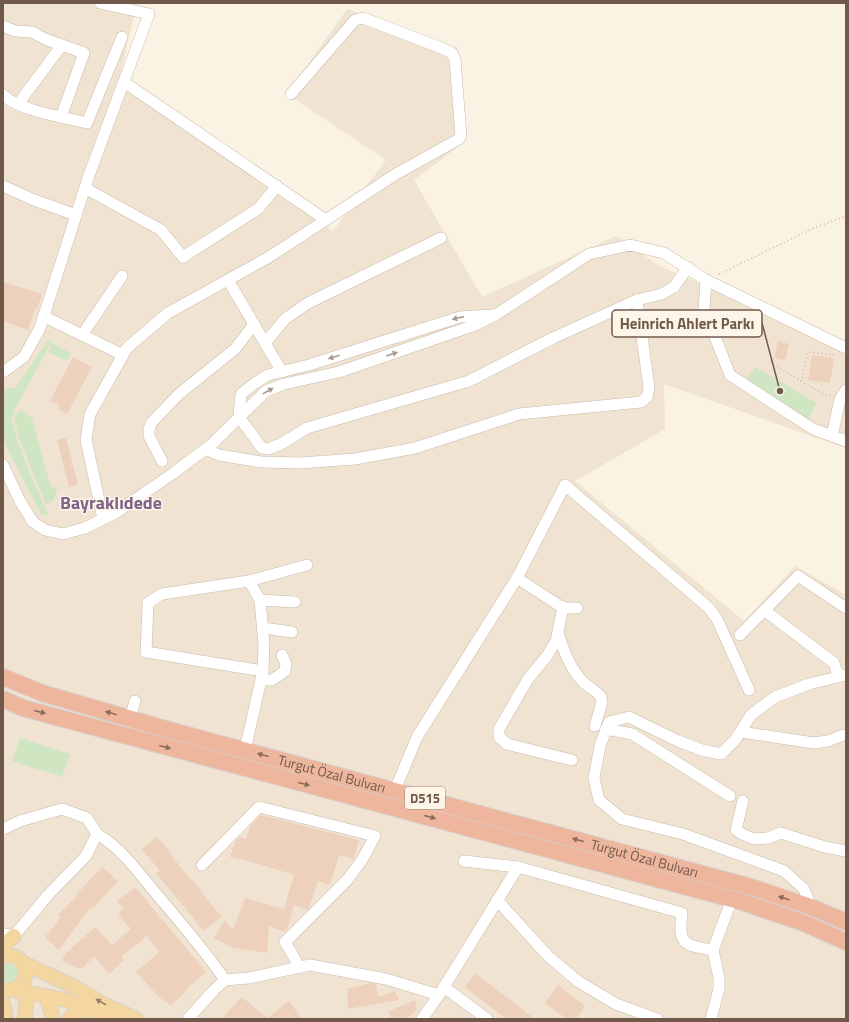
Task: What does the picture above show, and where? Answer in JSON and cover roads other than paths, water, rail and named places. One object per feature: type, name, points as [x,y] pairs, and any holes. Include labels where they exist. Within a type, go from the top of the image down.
[{"type":"highway","name":"Turgut Özal Bulvarı","points":[[3,677],[42,693],[130,718],[751,886],[811,907],[846,922]]},
{"type":"highway","name":"Turgut Özal Bulvarı","points":[[3,699],[23,708],[732,899],[804,923],[846,942]]},
{"type":"main road","points":[[9,935],[12,958],[26,972],[16,989]]},
{"type":"main road","points":[[12,958],[75,987],[104,1004],[136,1019]]},
{"type":"main road","points":[[16,989],[66,1000],[108,1019]]},
{"type":"main road","points":[[16,989],[26,1004],[25,1019]]},
{"type":"main road","points":[[47,997],[53,1019]]},
{"type":"main road","points":[[3,1004],[6,1019]]},
{"type":"main road","points":[[69,1019],[84,1007]]},
{"type":"street","points":[[3,372],[24,357],[40,328],[85,188],[149,14],[100,3]]},
{"type":"street","points":[[103,519],[86,440],[90,414],[127,348],[168,313],[269,257],[402,170],[459,139],[461,132],[456,60],[452,53],[444,48],[360,18],[355,20],[291,94]]},
{"type":"street","points":[[3,26],[15,32],[32,32],[45,39],[84,54],[61,116]]},
{"type":"street","points":[[3,95],[11,101],[32,109],[87,123],[122,37]]},
{"type":"street","points":[[18,104],[62,46]]},
{"type":"street","points":[[124,82],[326,220]]},
{"type":"street","points":[[3,186],[34,200],[76,215]]},
{"type":"street","points":[[85,188],[161,230],[183,257],[258,209],[277,186]]},
{"type":"street","points":[[265,343],[285,319],[308,302],[442,238]]},
{"type":"street","points":[[3,465],[20,501],[33,522],[45,530],[63,534],[85,528],[117,512],[205,449],[266,391],[284,384],[339,372],[475,325],[497,314],[589,254],[630,245],[664,253],[688,267],[706,280],[843,353]]},
{"type":"street","points":[[497,314],[460,317],[309,365],[268,375],[241,394],[239,417],[262,448],[268,449],[281,444],[307,428],[469,381],[553,338],[637,300],[662,294],[674,287],[688,267]]},
{"type":"street","points":[[82,335],[122,276]]},
{"type":"street","points":[[228,280],[282,372]]},
{"type":"street","points":[[706,280],[704,308],[730,375],[813,429],[846,440]]},
{"type":"street","points":[[205,449],[219,455],[261,462],[300,463],[355,459],[415,448],[519,414],[641,402],[647,397],[649,388],[637,300]]},
{"type":"street","points":[[43,316],[124,355]]},
{"type":"street","points":[[162,461],[149,436],[149,429],[152,422],[179,394],[235,349],[254,324]]},
{"type":"street","points":[[832,436],[840,400],[846,390]]},
{"type":"street","points":[[395,790],[417,737],[517,578],[565,486],[710,608],[717,619],[749,690]]},
{"type":"street","points":[[282,655],[286,666],[283,673],[272,680],[262,676],[146,652],[148,603],[162,594],[249,581],[307,565]]},
{"type":"street","points":[[740,635],[798,576],[846,608]]},
{"type":"street","points":[[517,578],[563,607],[577,608]]},
{"type":"street","points":[[245,750],[262,676],[264,645],[260,600],[249,581]]},
{"type":"street","points":[[260,600],[295,602]]},
{"type":"street","points":[[563,607],[556,641],[547,656],[528,679],[499,730],[500,737],[507,744],[572,760]]},
{"type":"street","points":[[764,610],[834,663],[842,676],[809,684],[775,696],[751,715],[735,740],[721,754],[702,750],[678,741],[629,717],[609,722],[600,746],[594,778],[599,800],[622,819],[683,834],[784,871],[804,889],[811,907]]},
{"type":"street","points":[[263,628],[292,632]]},
{"type":"street","points":[[558,633],[566,656],[573,670],[584,682],[599,693],[601,697],[602,702],[595,726]]},
{"type":"street","points":[[130,718],[135,701]]},
{"type":"street","points":[[606,729],[632,734],[730,796]]},
{"type":"street","points":[[741,732],[814,743],[828,741],[843,735]]},
{"type":"street","points":[[743,802],[736,830],[742,834],[754,839],[768,838],[781,833],[825,847],[846,851]]},
{"type":"street","points":[[202,865],[259,807],[375,836],[362,860],[348,879],[285,942],[298,967]]},
{"type":"street","points":[[3,829],[20,821],[62,809],[87,818],[97,834],[109,841],[128,860],[210,957],[225,980]]},
{"type":"street","points":[[9,935],[86,856],[97,834]]},
{"type":"street","points":[[464,861],[518,867],[682,913],[680,930],[684,941],[691,946],[714,950]]},
{"type":"street","points":[[422,1019],[442,991],[518,867]]},
{"type":"street","points":[[711,1019],[719,978],[714,950],[732,899]]},
{"type":"street","points":[[497,900],[548,957],[579,982],[616,1004],[657,1019]]},
{"type":"street","points":[[188,1019],[225,980],[249,978],[310,965],[442,991],[487,1019]]},
{"type":"place","name":"Heinrich Ahlert Parkı","points":[[780,391]]},
{"type":"district","name":"Bayraklıdede","points":[[111,503]]}]
